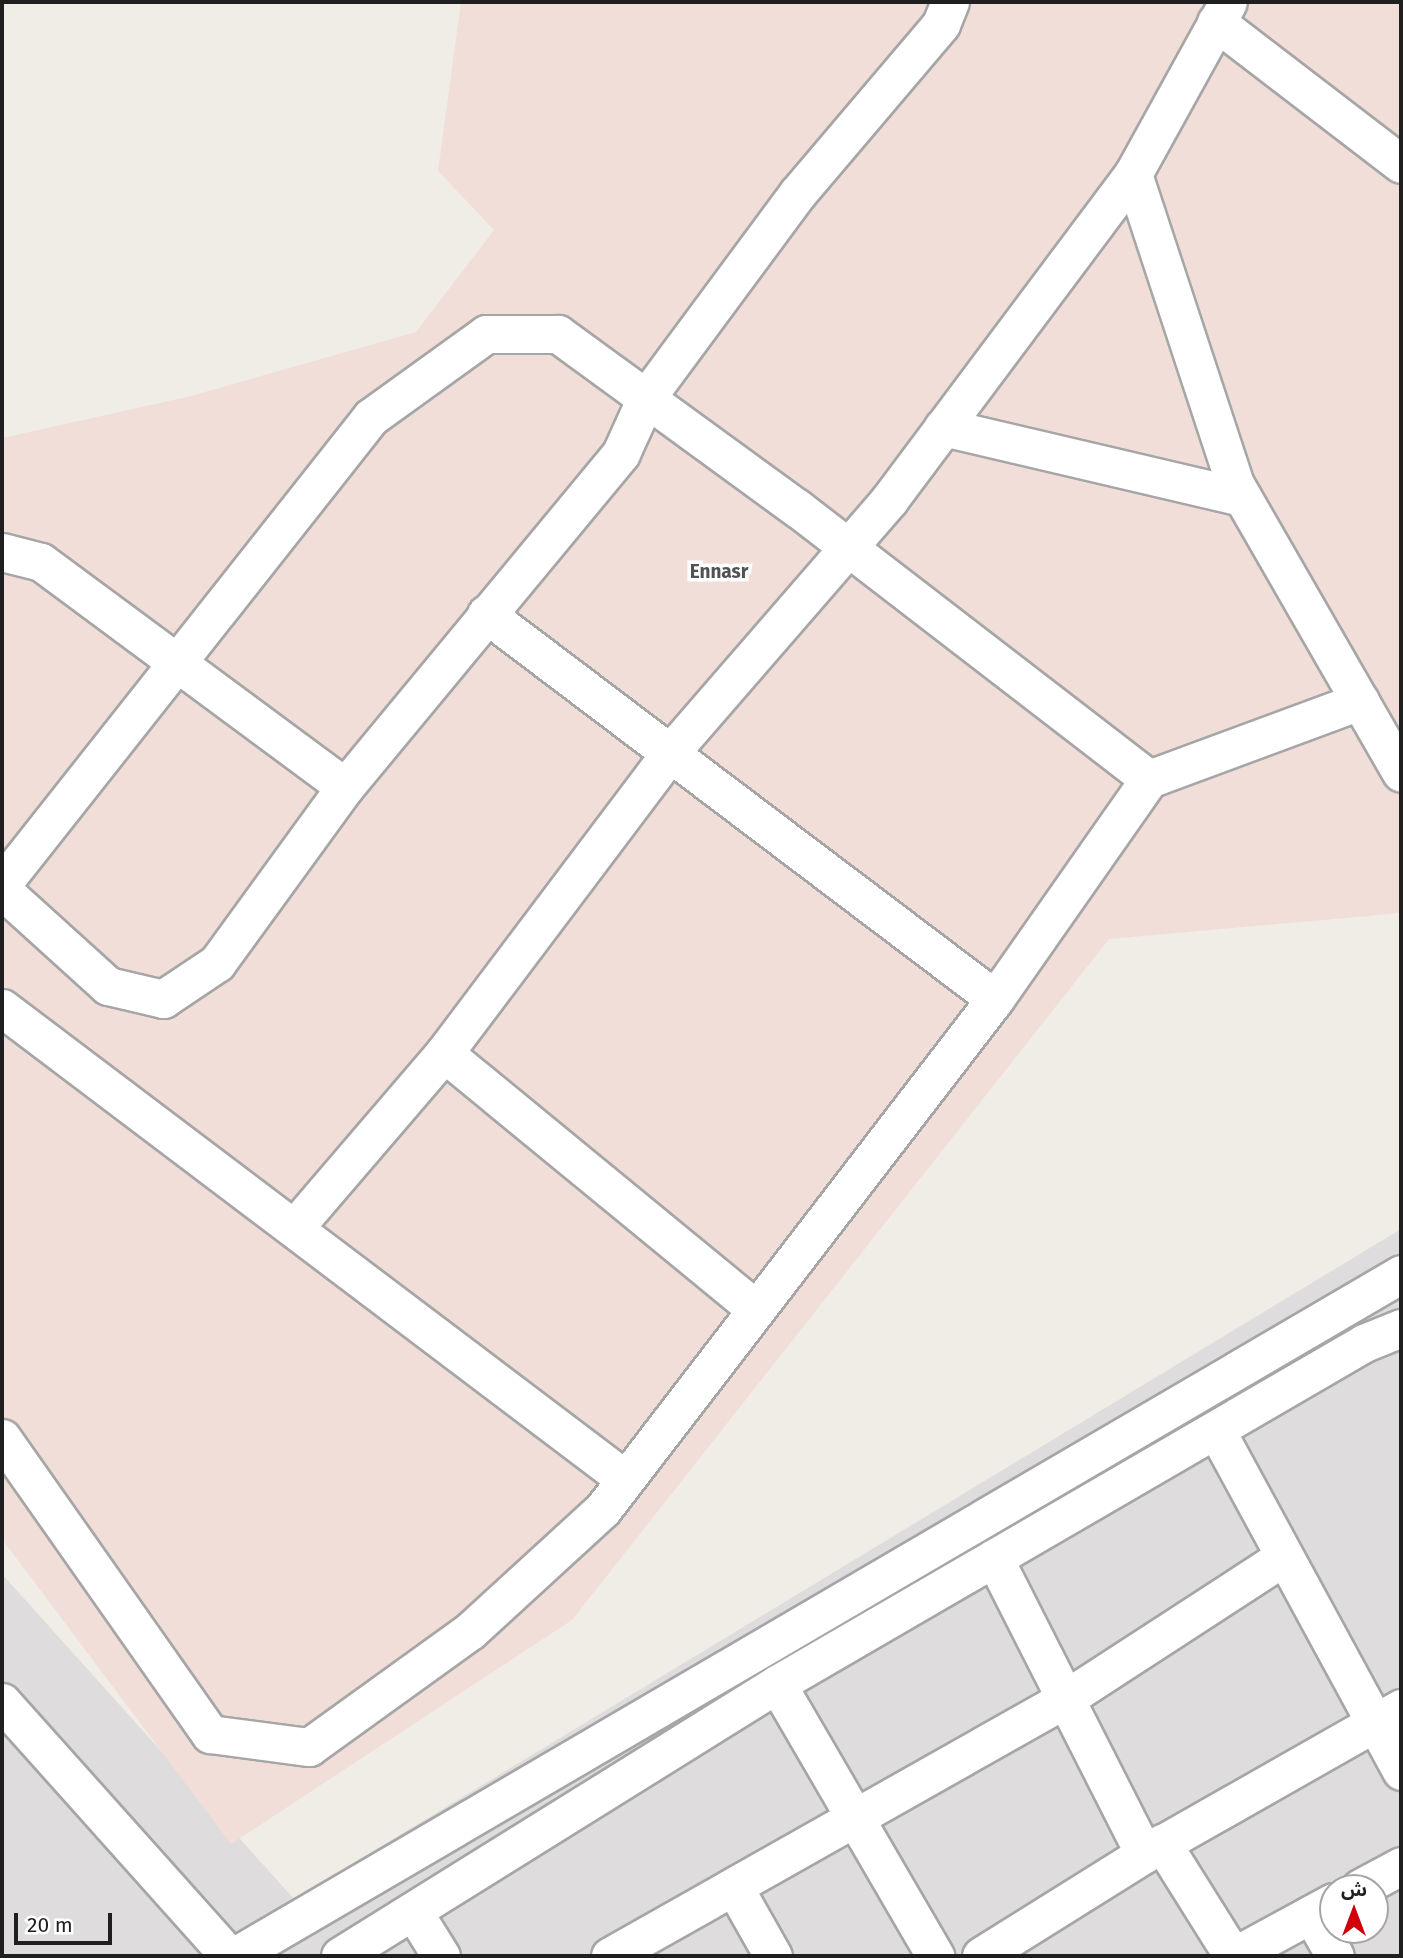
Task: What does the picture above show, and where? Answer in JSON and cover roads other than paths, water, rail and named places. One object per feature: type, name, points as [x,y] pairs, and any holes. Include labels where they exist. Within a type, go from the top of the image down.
[{"type":"street","points":[[2,891],[108,986],[163,999],[218,963],[345,787],[621,453],[646,398],[797,194],[941,24],[950,2]]},
{"type":"street","points":[[295,1227],[444,1054],[670,753],[850,548],[943,427],[1133,174],[1222,12],[1401,164]]},
{"type":"street","points":[[1133,174],[1242,497],[1401,773]]},
{"type":"street","points":[[2,884],[371,417],[486,334],[558,334],[850,548],[1149,779]]},
{"type":"street","points":[[943,427],[1242,497]]},
{"type":"street","points":[[2,552],[41,562],[345,787]]},
{"type":"street","points":[[486,614],[995,999]]},
{"type":"street","points":[[2,1438],[210,1734],[309,1747],[470,1631],[603,1509],[753,1307],[995,999],[1149,779],[1360,701]]},
{"type":"street","points":[[2,1008],[625,1479]]},
{"type":"street","points":[[444,1054],[753,1307]]},
{"type":"street","points":[[235,1956],[1401,1274]]},
{"type":"street","points":[[340,1956],[777,1684],[1216,1430],[1401,1328]]},
{"type":"street","points":[[1216,1430],[1284,1557],[1387,1716],[1401,1771]]},
{"type":"street","points":[[610,1956],[1065,1699],[1284,1557]]},
{"type":"street","points":[[994,1558],[1065,1699],[1153,1848],[1233,1956],[1319,1910]]},
{"type":"street","points":[[777,1684],[852,1820],[934,1956]]},
{"type":"street","points":[[2,1703],[229,1956]]},
{"type":"street","points":[[981,1956],[1153,1848],[1387,1716]]},
{"type":"street","points":[[734,1887],[773,1956]]},
{"type":"street","points":[[413,1911],[441,1956]]},
{"type":"district","name":"Ennasr","points":[[719,572]]}]
